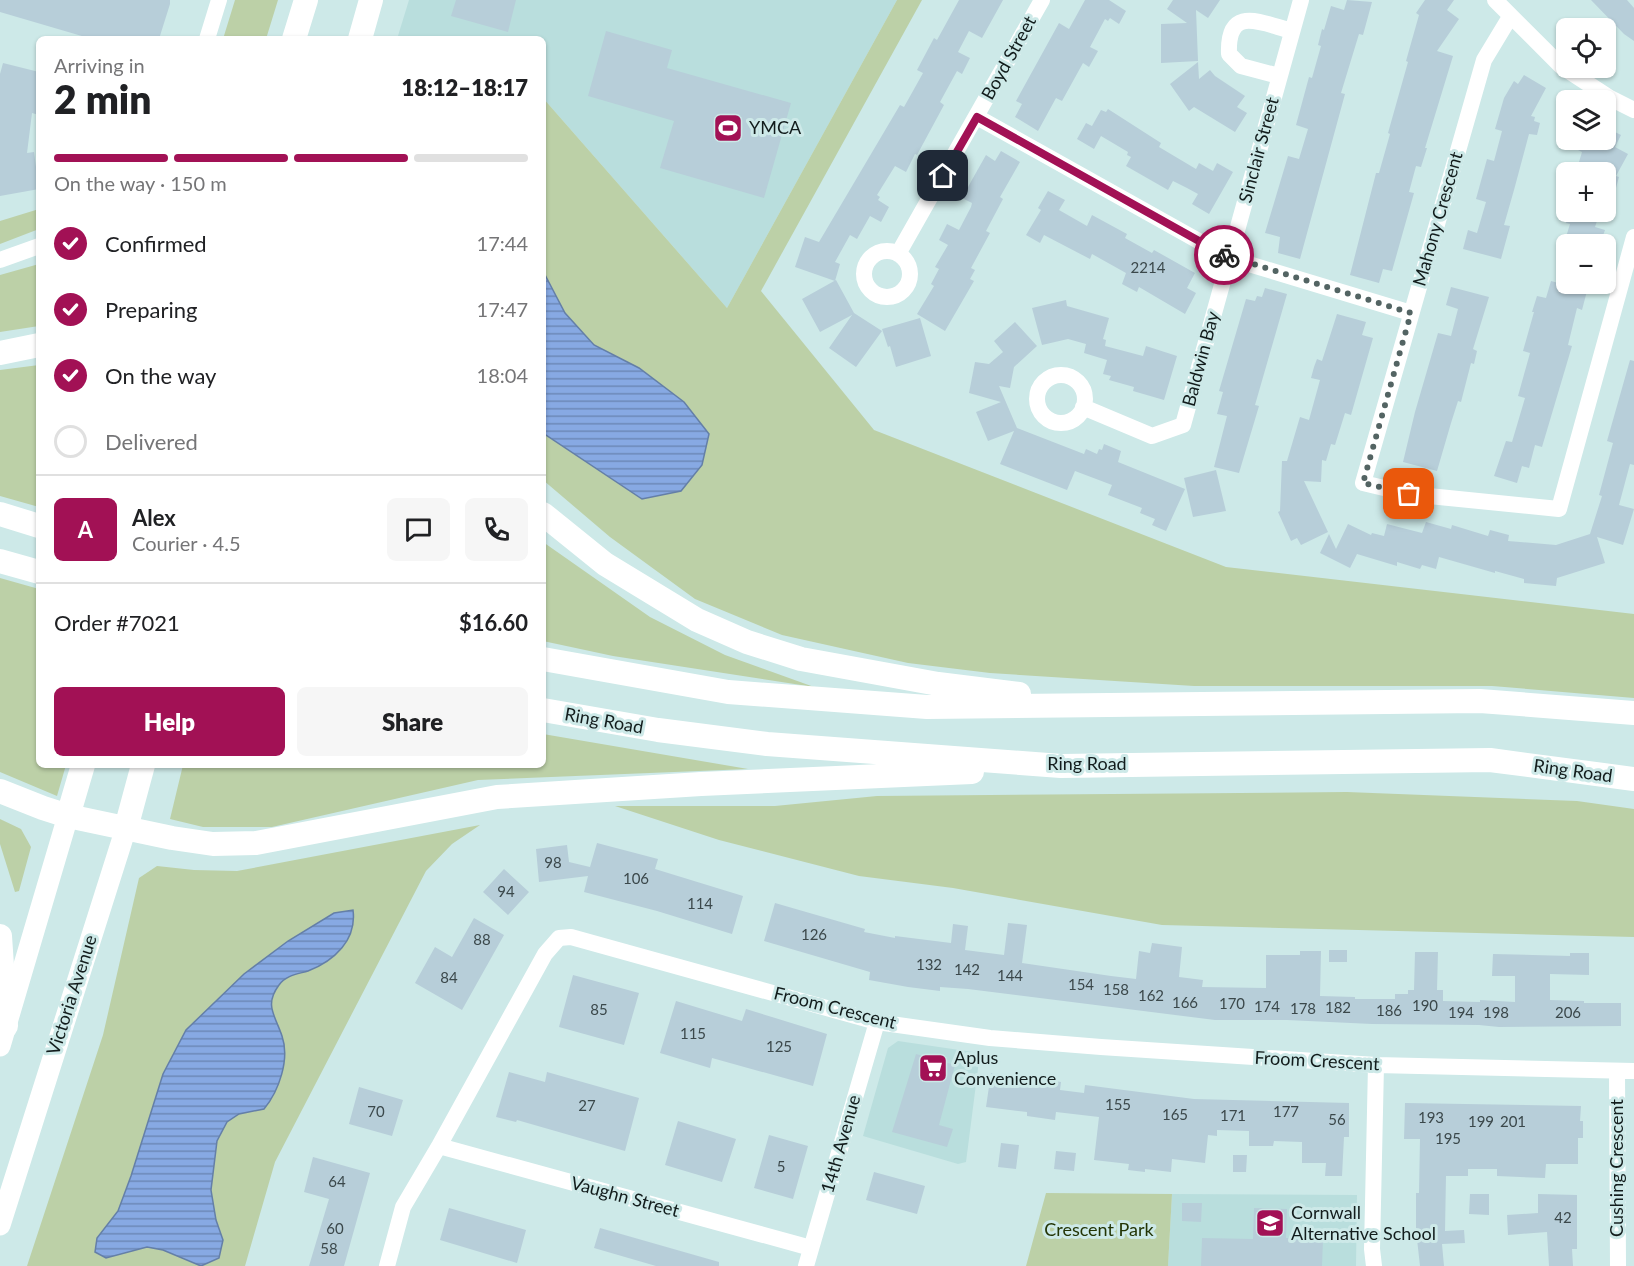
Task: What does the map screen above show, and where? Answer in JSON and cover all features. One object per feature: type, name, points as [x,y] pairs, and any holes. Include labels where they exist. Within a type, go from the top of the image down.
[{"type":"highway","points":[[295,36],[306,0]]},
{"type":"highway","points":[[361,36],[371,0]]},
{"type":"highway","points":[[0,353],[36,346]]},
{"type":"highway","points":[[0,514],[36,525]]},
{"type":"highway","points":[[546,516],[605,564],[697,620],[747,642],[801,659],[938,684],[1119,706]]},
{"type":"highway","points":[[0,561],[36,571]]},
{"type":"highway","points":[[546,659],[728,692],[927,707],[1480,701],[1634,713]]},
{"type":"highway","name":"Ring Road","points":[[546,711],[658,730],[767,744],[1061,766],[1490,760],[1634,779]]},
{"type":"highway","points":[[0,791],[68,816],[172,838],[213,844],[256,843],[497,797],[1061,766]]},
{"type":"highway","points":[[68,816],[82,768]]},
{"type":"highway","name":"Victoria Avenue","points":[[126,828],[142,768]]},
{"type":"highway","points":[[0,936],[3,1036]]},
{"type":"main road","points":[[3,1036],[68,816]]},
{"type":"main road","name":"Victoria Avenue","points":[[0,1225],[126,828]]},
{"type":"street","points":[[208,36],[219,0]]},
{"type":"street","name":"Boyd Street","points":[[898,254],[1042,0]]},
{"type":"street","name":"Sinclair Street","points":[[1229,258],[1301,0]]},
{"type":"street","points":[[1495,0],[1562,66],[1610,98],[1634,110]]},
{"type":"street","name":"Mahony Crescent","points":[[1510,17],[1484,60],[1363,483],[1409,494],[1559,509],[1634,237]]},
{"type":"street","name":"Sinclair Street","points":[[1279,76],[1241,66],[1229,54],[1228,36],[1237,24],[1249,19],[1292,31]]},
{"type":"street","points":[[977,117],[1229,258],[1411,313]]},
{"type":"street","points":[[0,260],[36,247]]},
{"type":"street","name":"Baldwin Bay","points":[[1083,407],[1152,436],[1183,425],[1229,258]]},
{"type":"street","name":"Froom Crescent","points":[[387,1266],[403,1208],[545,954],[559,938],[571,937],[877,1022],[990,1038],[1376,1065],[1626,1071]]},
{"type":"street","name":"14th Avenue","points":[[806,1266],[877,1022]]},
{"type":"street","points":[[1374,1266],[1372,1237],[1376,1065]]},
{"type":"street","name":"Cushing Crescent","points":[[1618,1266],[1626,1071]]},
{"type":"street","name":"Vaughn Street","points":[[439,1146],[812,1248]]},
{"type":"shaded area","points":[[409,0],[897,0],[727,308],[546,101],[546,36],[398,36]]},
{"type":"shaded area","points":[[898,1041],[980,1053],[966,1162],[958,1164],[863,1136],[888,1048]]},
{"type":"shaded area","points":[[1172,1194],[1357,1195],[1356,1266],[1168,1266]]},
{"type":"green space","points":[[235,0],[278,0],[267,36],[224,36]]},
{"type":"green space","points":[[897,0],[922,0],[761,291],[874,430],[1226,567],[1634,614],[1634,698],[1492,686],[1194,686],[990,673],[908,663],[782,635],[695,599],[610,537],[546,483],[546,101],[727,308]]},
{"type":"green space","points":[[36,210],[36,230],[0,244],[0,221]]},
{"type":"green space","points":[[36,265],[36,326],[0,332],[0,275]]},
{"type":"green space","points":[[36,365],[36,506],[0,496],[0,370]]},
{"type":"green space","points":[[546,544],[650,617],[725,655],[814,687],[613,656],[546,642]]},
{"type":"green space","points":[[0,578],[36,588],[36,768],[65,768],[57,796],[0,772]]},
{"type":"green space","points":[[546,735],[748,769],[478,780],[272,827],[203,827],[170,819],[182,768],[546,768]]},
{"type":"green space","points":[[1347,792],[1577,801],[1634,809],[1634,937],[1162,925],[953,888],[859,876],[719,840],[615,806],[775,806],[877,796]]},
{"type":"green space","points":[[0,819],[21,829],[31,847],[19,891],[15,892],[0,844]]},
{"type":"green space","points":[[480,825],[452,844],[426,871],[275,1162],[245,1266],[27,1266],[103,1035],[139,878],[157,866],[237,871]]},
{"type":"green space","name":"Crescent Park","points":[[1046,1193],[1172,1194],[1168,1266],[1026,1266]]},
{"type":"water","points":[[546,277],[565,313],[594,345],[639,368],[684,402],[709,434],[702,465],[681,491],[642,499],[546,435]]},
{"type":"water","points":[[353,910],[351,931],[342,948],[318,967],[285,979],[272,998],[272,1010],[284,1045],[282,1074],[264,1109],[239,1114],[227,1122],[217,1141],[211,1190],[216,1220],[223,1240],[219,1258],[201,1266],[163,1250],[147,1247],[106,1258],[95,1252],[97,1238],[118,1211],[163,1074],[186,1030],[244,974],[288,941],[334,913]]},
{"type":"building","points":[[0,0],[170,0],[160,36],[82,36],[0,12]]},
{"type":"building","points":[[456,0],[516,0],[508,32],[451,16]]},
{"type":"building","points":[[959,0],[1003,0],[982,38],[969,31],[958,52],[970,58],[962,74],[957,71],[940,102],[944,105],[917,155],[915,154],[906,172],[895,166],[877,195],[880,197],[878,200],[889,207],[881,222],[870,216],[857,239],[850,235],[835,262],[840,264],[835,281],[795,267],[805,237],[819,242],[900,105],[904,107],[923,73],[917,70],[934,38],[937,40]]},
{"type":"building","points":[[1085,0],[1109,0],[1126,11],[1119,24],[1110,18],[1108,21],[1105,19],[1090,47],[1098,51],[1089,67],[1083,63],[1062,101],[1056,98],[1038,131],[1015,117],[1022,104],[1016,101],[1059,23],[1069,29]]},
{"type":"building","points":[[1173,0],[1220,0],[1208,18],[1196,10],[1198,61],[1161,63],[1161,24],[1187,23],[1167,9]]},
{"type":"building","points":[[1347,0],[1372,2],[1363,35],[1359,34],[1341,93],[1345,94],[1300,259],[1278,253],[1280,237],[1265,233],[1288,156],[1299,159],[1308,129],[1296,125],[1309,77],[1312,78],[1321,46],[1318,45],[1322,29],[1324,30],[1331,6],[1344,10]]},
{"type":"building","points":[[1425,0],[1454,0],[1447,10],[1459,19],[1437,51],[1453,56],[1421,167],[1416,166],[1409,192],[1414,193],[1392,271],[1383,269],[1379,283],[1350,275],[1376,173],[1379,173],[1390,134],[1388,133],[1419,15],[1416,13]]},
{"type":"building","points":[[1591,0],[1627,0],[1634,8],[1634,41],[1616,26],[1616,18],[1608,18]]},
{"type":"building","name":"YMCA","points":[[606,31],[672,50],[667,68],[791,103],[764,198],[660,168],[674,121],[588,96]]},
{"type":"building","points":[[1198,62],[1199,79],[1210,70],[1215,76],[1245,96],[1237,107],[1247,113],[1235,132],[1194,107],[1189,111],[1170,84]]},
{"type":"building","points":[[3,63],[36,71],[36,114],[32,113],[27,153],[34,152],[36,190],[0,196],[0,74]]},
{"type":"building","points":[[1524,75],[1546,88],[1531,116],[1535,117],[1534,121],[1540,123],[1537,135],[1529,134],[1504,225],[1510,226],[1501,259],[1463,249],[1468,230],[1477,233],[1486,202],[1476,199],[1487,159],[1494,161],[1502,131],[1495,129],[1504,98],[1514,81],[1518,84]]},
{"type":"building","points":[[1108,109],[1161,143],[1159,147],[1196,169],[1199,163],[1213,171],[1217,163],[1233,172],[1209,214],[1192,204],[1198,194],[1173,181],[1168,190],[1126,166],[1131,157],[1127,155],[1128,152],[1101,136],[1094,149],[1077,139],[1086,123],[1092,126],[1101,110],[1106,112]]},
{"type":"building","points":[[1616,132],[1621,135],[1616,145]]},
{"type":"building","points":[[1616,148],[1628,154],[1616,176],[1616,162],[1579,162],[1582,152],[1578,150],[1616,150]]},
{"type":"building","points":[[1001,151],[1020,162],[1000,197],[1003,199],[986,231],[990,233],[971,268],[975,270],[970,279],[974,281],[945,331],[917,314],[934,286],[931,284],[939,269],[935,267],[948,245],[939,240],[947,224],[959,230],[972,203],[962,198],[986,155],[995,161]]},
{"type":"building","points":[[1048,191],[1065,200],[1059,210],[1087,226],[1092,215],[1127,234],[1125,238],[1152,253],[1154,250],[1195,273],[1187,288],[1196,293],[1185,314],[1139,287],[1137,292],[1122,284],[1126,273],[1092,254],[1090,259],[1044,235],[1040,243],[1026,235],[1041,210],[1038,208]]},
{"type":"building","points":[[1597,222],[1595,227],[1605,230],[1604,234],[1567,234],[1570,224],[1566,223]]},
{"type":"building","points":[[836,280],[854,313],[882,331],[856,367],[829,348],[852,315],[820,332],[802,299]]},
{"type":"building","points":[[1551,281],[1556,282],[1556,294],[1586,294],[1582,310],[1577,308],[1568,345],[1572,346],[1542,447],[1535,445],[1529,468],[1522,466],[1517,483],[1494,476],[1506,441],[1512,442],[1525,398],[1518,396],[1530,353],[1523,351],[1534,312],[1532,312],[1537,296],[1546,298]]},
{"type":"building","points":[[1451,287],[1489,297],[1473,349],[1477,351],[1474,364],[1471,363],[1461,402],[1458,401],[1437,471],[1403,462],[1438,333],[1451,336],[1458,309],[1446,305]]},
{"type":"building","points":[[1265,288],[1287,294],[1255,405],[1259,406],[1239,473],[1214,467],[1227,416],[1217,414],[1223,392],[1219,391],[1246,299],[1255,301],[1257,296],[1262,297]]},
{"type":"building","points":[[1066,300],[1067,306],[1109,318],[1103,339],[1106,340],[1105,346],[1143,356],[1146,346],[1177,356],[1164,400],[1133,391],[1134,387],[1109,380],[1111,376],[1103,374],[1107,360],[1084,353],[1086,344],[1068,339],[1042,345],[1032,308]]},
{"type":"building","points":[[1337,314],[1366,322],[1362,335],[1373,338],[1351,415],[1345,413],[1335,445],[1331,444],[1326,461],[1322,460],[1321,482],[1304,481],[1328,532],[1301,545],[1297,538],[1291,541],[1278,512],[1280,511],[1282,461],[1287,461],[1300,417],[1309,420],[1320,380],[1311,378],[1317,359],[1322,361]]},
{"type":"building","points":[[920,318],[931,356],[896,367],[882,329]]},
{"type":"building","points":[[1015,322],[1037,346],[1014,367],[1010,388],[999,386],[1017,428],[1084,454],[1086,449],[1097,454],[1099,449],[1102,450],[1104,444],[1121,451],[1118,462],[1185,489],[1166,531],[1152,525],[1155,519],[1140,513],[1142,508],[1108,495],[1112,485],[1075,471],[1067,490],[1000,464],[1014,431],[988,441],[976,412],[1001,402],[969,393],[975,362],[989,364],[1003,352],[994,341]]},
{"type":"building","points":[[1630,360],[1634,361],[1634,465],[1630,464],[1619,505],[1634,509],[1623,545],[1597,537],[1605,563],[1557,578],[1556,586],[1524,583],[1524,579],[1439,557],[1436,569],[1422,565],[1420,569],[1397,562],[1397,566],[1357,554],[1350,568],[1320,553],[1329,534],[1336,549],[1348,524],[1371,535],[1372,533],[1384,536],[1387,524],[1422,533],[1426,522],[1451,529],[1452,525],[1488,536],[1490,530],[1509,535],[1508,541],[1556,545],[1590,534],[1602,496],[1599,495],[1613,443],[1607,441]]},
{"type":"building","points":[[1216,470],[1226,511],[1193,517],[1184,478]]},
{"type":"building","points":[[597,843],[658,859],[655,869],[743,896],[732,934],[584,892],[588,876],[539,882],[536,849],[567,845],[569,862],[590,867]]},
{"type":"building","points":[[504,869],[529,892],[508,915],[483,892]]},
{"type":"building","points":[[775,903],[865,929],[864,932],[895,938],[895,936],[951,943],[953,924],[968,926],[965,950],[1004,955],[1008,923],[1027,925],[1022,963],[1136,979],[1139,951],[1150,953],[1152,943],[1182,947],[1179,977],[1203,980],[1202,987],[1266,988],[1266,955],[1300,955],[1300,951],[1321,951],[1320,996],[1355,997],[1355,999],[1395,999],[1395,994],[1408,994],[1408,990],[1414,990],[1415,952],[1438,952],[1437,990],[1443,990],[1443,1001],[1480,1002],[1480,1000],[1515,1002],[1515,976],[1492,976],[1493,954],[1570,956],[1570,953],[1589,953],[1589,975],[1550,974],[1550,1000],[1621,1003],[1621,1026],[1499,1027],[1215,1020],[968,989],[940,987],[940,991],[908,987],[869,980],[870,972],[764,941]]},
{"type":"building","points":[[474,918],[504,935],[462,1010],[415,983],[435,947],[452,957]]},
{"type":"building","points":[[1329,950],[1347,950],[1347,962],[1329,962]]},
{"type":"building","points":[[573,975],[639,993],[624,1045],[559,1027]]},
{"type":"building","points":[[676,1001],[742,1021],[746,1009],[827,1034],[813,1086],[712,1058],[710,1068],[660,1053]]},
{"type":"building","points":[[916,1054],[955,1065],[939,1125],[953,1129],[947,1147],[892,1132]]},
{"type":"building","points":[[509,1072],[545,1082],[547,1072],[639,1098],[625,1151],[517,1120],[516,1122],[496,1117]]},
{"type":"building","points":[[991,1073],[1061,1082],[1060,1090],[1084,1093],[1085,1085],[1194,1099],[1349,1103],[1349,1137],[1344,1137],[1342,1176],[1325,1176],[1326,1163],[1302,1163],[1302,1142],[1274,1141],[1273,1146],[1249,1146],[1249,1131],[1217,1130],[1217,1136],[1208,1135],[1205,1163],[1172,1159],[1171,1172],[1128,1170],[1129,1164],[1094,1160],[1099,1117],[1056,1112],[1055,1120],[1027,1116],[1027,1112],[986,1107]]},
{"type":"building","points":[[359,1087],[403,1100],[392,1136],[349,1124]]},
{"type":"building","points":[[1405,1103],[1581,1106],[1580,1121],[1583,1121],[1583,1138],[1578,1138],[1578,1164],[1546,1164],[1545,1178],[1497,1176],[1497,1169],[1468,1169],[1468,1176],[1446,1176],[1445,1231],[1464,1230],[1465,1243],[1442,1244],[1444,1266],[1420,1266],[1416,1230],[1416,1193],[1419,1193],[1420,1139],[1404,1139]]},
{"type":"building","points":[[678,1121],[736,1139],[722,1182],[665,1165]]},
{"type":"building","points":[[769,1135],[808,1146],[793,1199],[754,1188]]},
{"type":"building","points":[[1001,1143],[1019,1145],[1016,1169],[998,1167]]},
{"type":"building","points":[[1056,1151],[1076,1153],[1074,1171],[1054,1169]]},
{"type":"building","points":[[1233,1155],[1247,1155],[1246,1172],[1233,1172]]},
{"type":"building","points":[[313,1157],[370,1173],[344,1266],[309,1266],[329,1199],[304,1192]]},
{"type":"building","points":[[874,1172],[925,1186],[917,1214],[866,1200]]},
{"type":"building","points":[[1470,1194],[1489,1194],[1489,1215],[1469,1214]]},
{"type":"building","points":[[1538,1194],[1577,1195],[1577,1249],[1572,1249],[1573,1266],[1549,1266],[1547,1232],[1508,1235],[1507,1215],[1538,1213]]},
{"type":"building","points":[[1182,1203],[1202,1203],[1201,1222],[1182,1221]]},
{"type":"building","points":[[449,1208],[526,1230],[517,1263],[440,1240]]},
{"type":"building","name":"Cornwall Alternative School","points":[[1254,1208],[1287,1209],[1286,1238],[1323,1239],[1322,1266],[1201,1266],[1202,1238],[1253,1239]]},
{"type":"building","points":[[600,1228],[719,1262],[719,1266],[656,1266],[594,1248]]},
{"type":"way so far","points":[[1224,255],[1411,313],[1363,483],[1409,494]]},
{"type":"place","name":"YMCA","points":[[728,128]]},
{"type":"place","name":"Aplus Convenience","points":[[933,1068]]},
{"type":"place","name":"Cornwall Alternative School","points":[[1270,1223]]},
{"type":"route","points":[[943,176],[977,117],[1224,255]]}]
